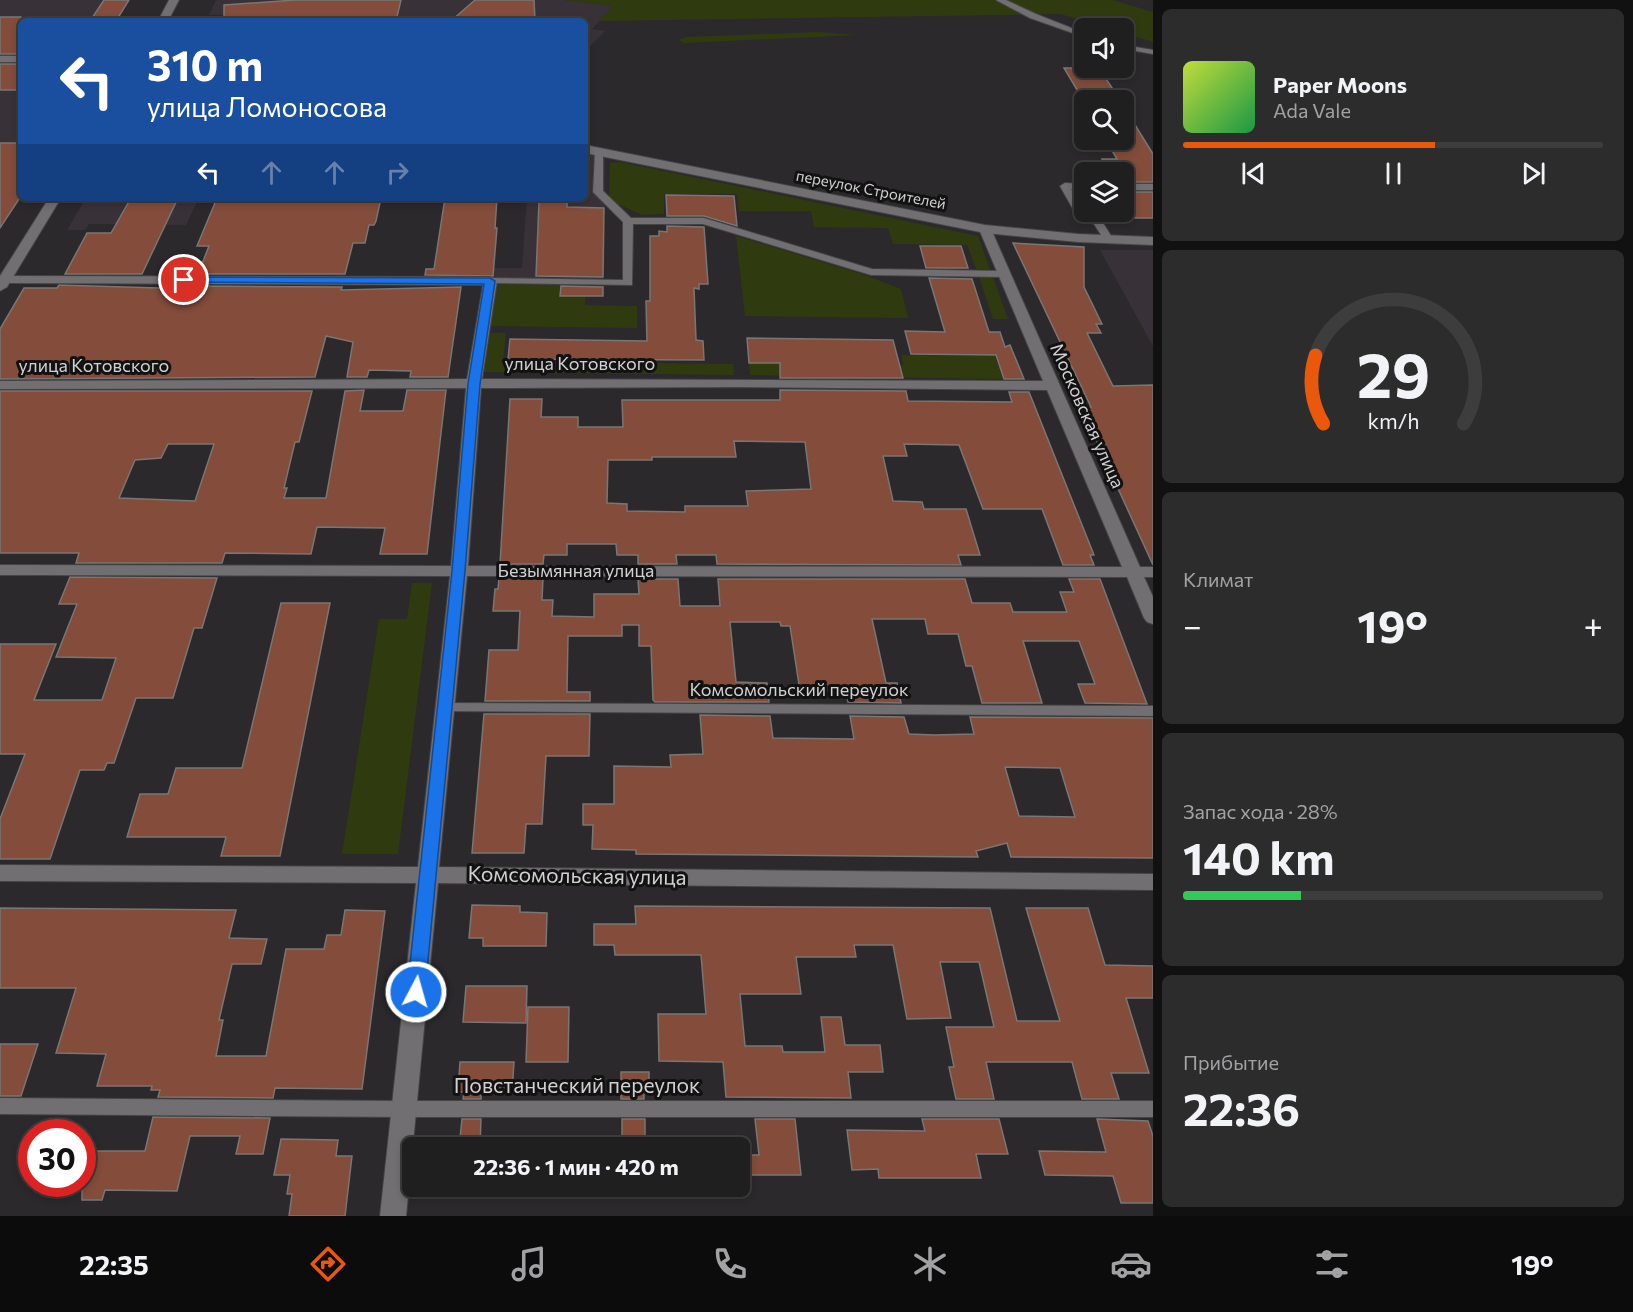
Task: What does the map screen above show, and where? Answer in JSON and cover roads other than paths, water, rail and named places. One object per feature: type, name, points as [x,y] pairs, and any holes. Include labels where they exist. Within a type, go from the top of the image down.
[{"type":"street","points":[[165,18],[174,0]]},
{"type":"street","points":[[0,59],[18,59]]},
{"type":"street","name":"переулок Строителей","points":[[588,150],[985,229],[1153,241]]},
{"type":"street","points":[[3,283],[53,201]]},
{"type":"street","name":"Московская улица","points":[[985,229],[1153,618]]},
{"type":"street","points":[[3,283],[490,281],[474,384],[459,571],[393,1216]]},
{"type":"street","name":"улица Котовского","points":[[0,385],[1052,386]]},
{"type":"street","name":"Безымянная улица","points":[[0,570],[1153,572]]},
{"type":"street","name":"Комсомольская улица","points":[[0,873],[1153,882]]},
{"type":"lane","points":[[1000,0],[1033,16],[1074,31]]},
{"type":"lane","points":[[1134,49],[1153,52]]},
{"type":"lane","points":[[599,152],[598,192],[628,220],[704,221],[871,272],[1004,274]]},
{"type":"lane","points":[[1074,186],[1065,186],[1074,202]]},
{"type":"lane","points":[[1134,187],[1153,187]]},
{"type":"lane","points":[[490,281],[628,282],[628,220]]},
{"type":"lane","points":[[1098,222],[1108,239]]},
{"type":"lane","name":"Комсомольский переулок","points":[[444,708],[1153,711]]},
{"type":"lane","name":"Повстанческий переулок","points":[[0,1106],[404,1109],[1153,1109]]}]
